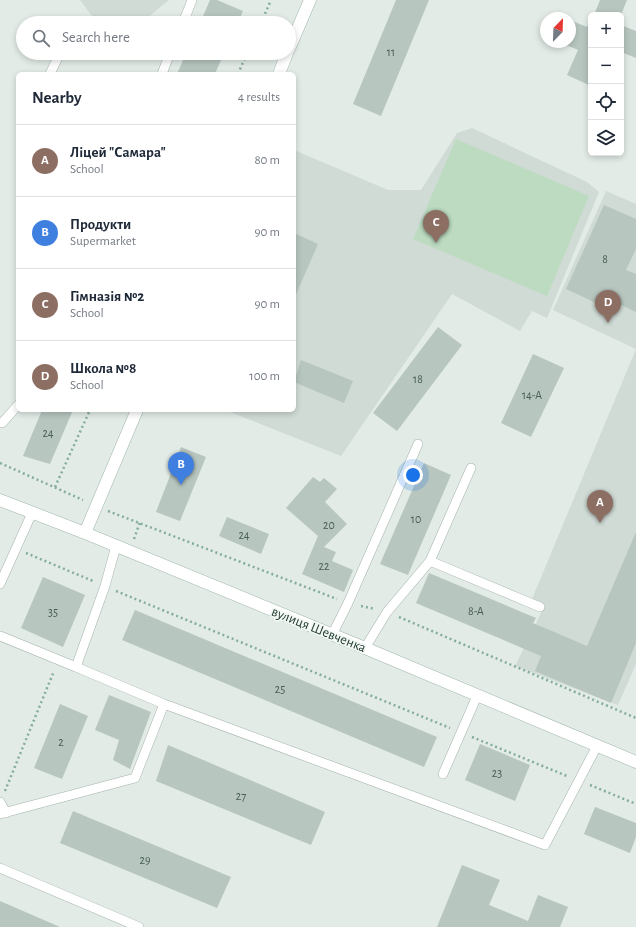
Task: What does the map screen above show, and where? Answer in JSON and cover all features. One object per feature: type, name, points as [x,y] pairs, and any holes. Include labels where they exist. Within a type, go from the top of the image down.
[{"type":"street","points":[[296,32],[310,0]]},
{"type":"street","points":[[280,72],[285,60]]},
{"type":"street","points":[[85,533],[136,412]]},
{"type":"street","name":"вулиця Шевченка","points":[[0,500],[32,514],[85,533],[365,648],[636,762]]},
{"type":"lane","points":[[186,16],[192,0]]},
{"type":"lane","points":[[51,72],[57,60]]},
{"type":"lane","points":[[163,72],[167,60]]},
{"type":"lane","points":[[1,423],[16,407]]},
{"type":"lane","points":[[332,635],[348,604],[418,444]]},
{"type":"lane","points":[[365,648],[387,612],[430,561],[471,468]]},
{"type":"lane","points":[[0,584],[32,514]]},
{"type":"lane","points":[[76,667],[105,586],[116,546]]},
{"type":"lane","points":[[430,561],[540,607]]},
{"type":"lane","points":[[0,636],[164,704],[545,844],[597,746]]},
{"type":"lane","points":[[443,774],[477,696]]},
{"type":"lane","points":[[0,802],[3,814],[135,778],[164,704]]},
{"type":"lane","points":[[0,868],[139,927]]},
{"type":"path","points":[[264,16],[271,0]]},
{"type":"path","points":[[239,72],[245,60]]},
{"type":"path","points":[[55,487],[89,412]]},
{"type":"path","points":[[0,463],[96,506],[348,604],[387,612],[636,718]]},
{"type":"path","points":[[16,549],[636,804]]},
{"type":"path","points":[[0,802],[58,660]]},
{"type":"shaded area","points":[[80,0],[169,0],[150,16],[92,16]]},
{"type":"shaded area","points":[[472,128],[587,182],[599,192],[547,318],[532,311],[520,331],[452,294],[341,456],[230,412],[296,412],[296,151],[388,190],[421,190],[457,133]]},
{"type":"shaded area","points":[[606,191],[636,204],[636,349],[553,310]]},
{"type":"shaded area","points":[[636,349],[636,664],[618,705],[515,666],[545,605],[532,599]]},
{"type":"green space","points":[[456,139],[589,196],[547,296],[413,239]]},
{"type":"building","points":[[210,0],[217,0],[243,11],[241,16],[203,16]]},
{"type":"building","points":[[396,0],[429,0],[381,116],[353,104]]},
{"type":"building","points":[[600,0],[627,0],[622,12],[595,12]]},
{"type":"building","points":[[576,22],[587,27],[588,25],[588,85],[567,75],[578,50],[573,48],[576,48]]},
{"type":"building","points":[[624,26],[636,31],[636,58],[624,53]]},
{"type":"building","points":[[183,60],[221,60],[216,72],[178,72]]},
{"type":"building","points":[[604,205],[636,219],[636,249],[626,270],[636,274],[636,312],[613,301],[609,309],[566,289]]},
{"type":"building","points":[[296,234],[318,244],[296,294]]},
{"type":"building","points":[[438,327],[462,345],[397,431],[373,413]]},
{"type":"building","points":[[533,354],[564,368],[531,437],[501,423]]},
{"type":"building","points":[[301,360],[353,381],[344,403],[296,383],[296,376]]},
{"type":"building","points":[[41,412],[72,412],[50,464],[23,456]]},
{"type":"building","points":[[181,447],[206,457],[180,521],[156,512]]},
{"type":"building","points":[[424,463],[451,475],[408,575],[380,564]]},
{"type":"building","points":[[313,477],[320,482],[324,478],[337,489],[325,502],[347,524],[324,547],[336,552],[332,561],[353,570],[344,592],[302,574],[318,536],[286,508]]},
{"type":"building","points":[[227,517],[269,534],[261,554],[219,536]]},
{"type":"building","points":[[636,532],[636,643],[611,703],[535,671],[541,656],[416,603],[429,573],[536,618],[533,623],[587,646]]},
{"type":"building","points":[[43,577],[85,595],[63,647],[21,628]]},
{"type":"building","points":[[135,610],[437,737],[424,767],[122,640]]},
{"type":"building","points":[[109,695],[151,712],[130,769],[113,760],[119,740],[95,730]]},
{"type":"building","points":[[60,704],[88,716],[62,779],[34,768]]},
{"type":"building","points":[[480,744],[530,765],[515,801],[465,780]]},
{"type":"building","points":[[168,745],[325,812],[311,845],[156,781]]},
{"type":"building","points":[[595,807],[636,823],[636,837],[630,853],[584,834]]},
{"type":"building","points":[[73,811],[231,877],[217,908],[60,843]]},
{"type":"building","points":[[462,865],[500,880],[489,905],[528,921],[538,895],[568,907],[560,927],[437,927]]},
{"type":"building","points":[[0,901],[60,927],[0,927]]},
{"type":"place","name":"Гімназія №2","points":[[436,243]]},
{"type":"place","name":"Школа №8","points":[[608,323]]},
{"type":"place","name":"Продукти","points":[[181,485]]},
{"type":"place","name":"Ліцей \"Самара\"","points":[[600,523]]}]
